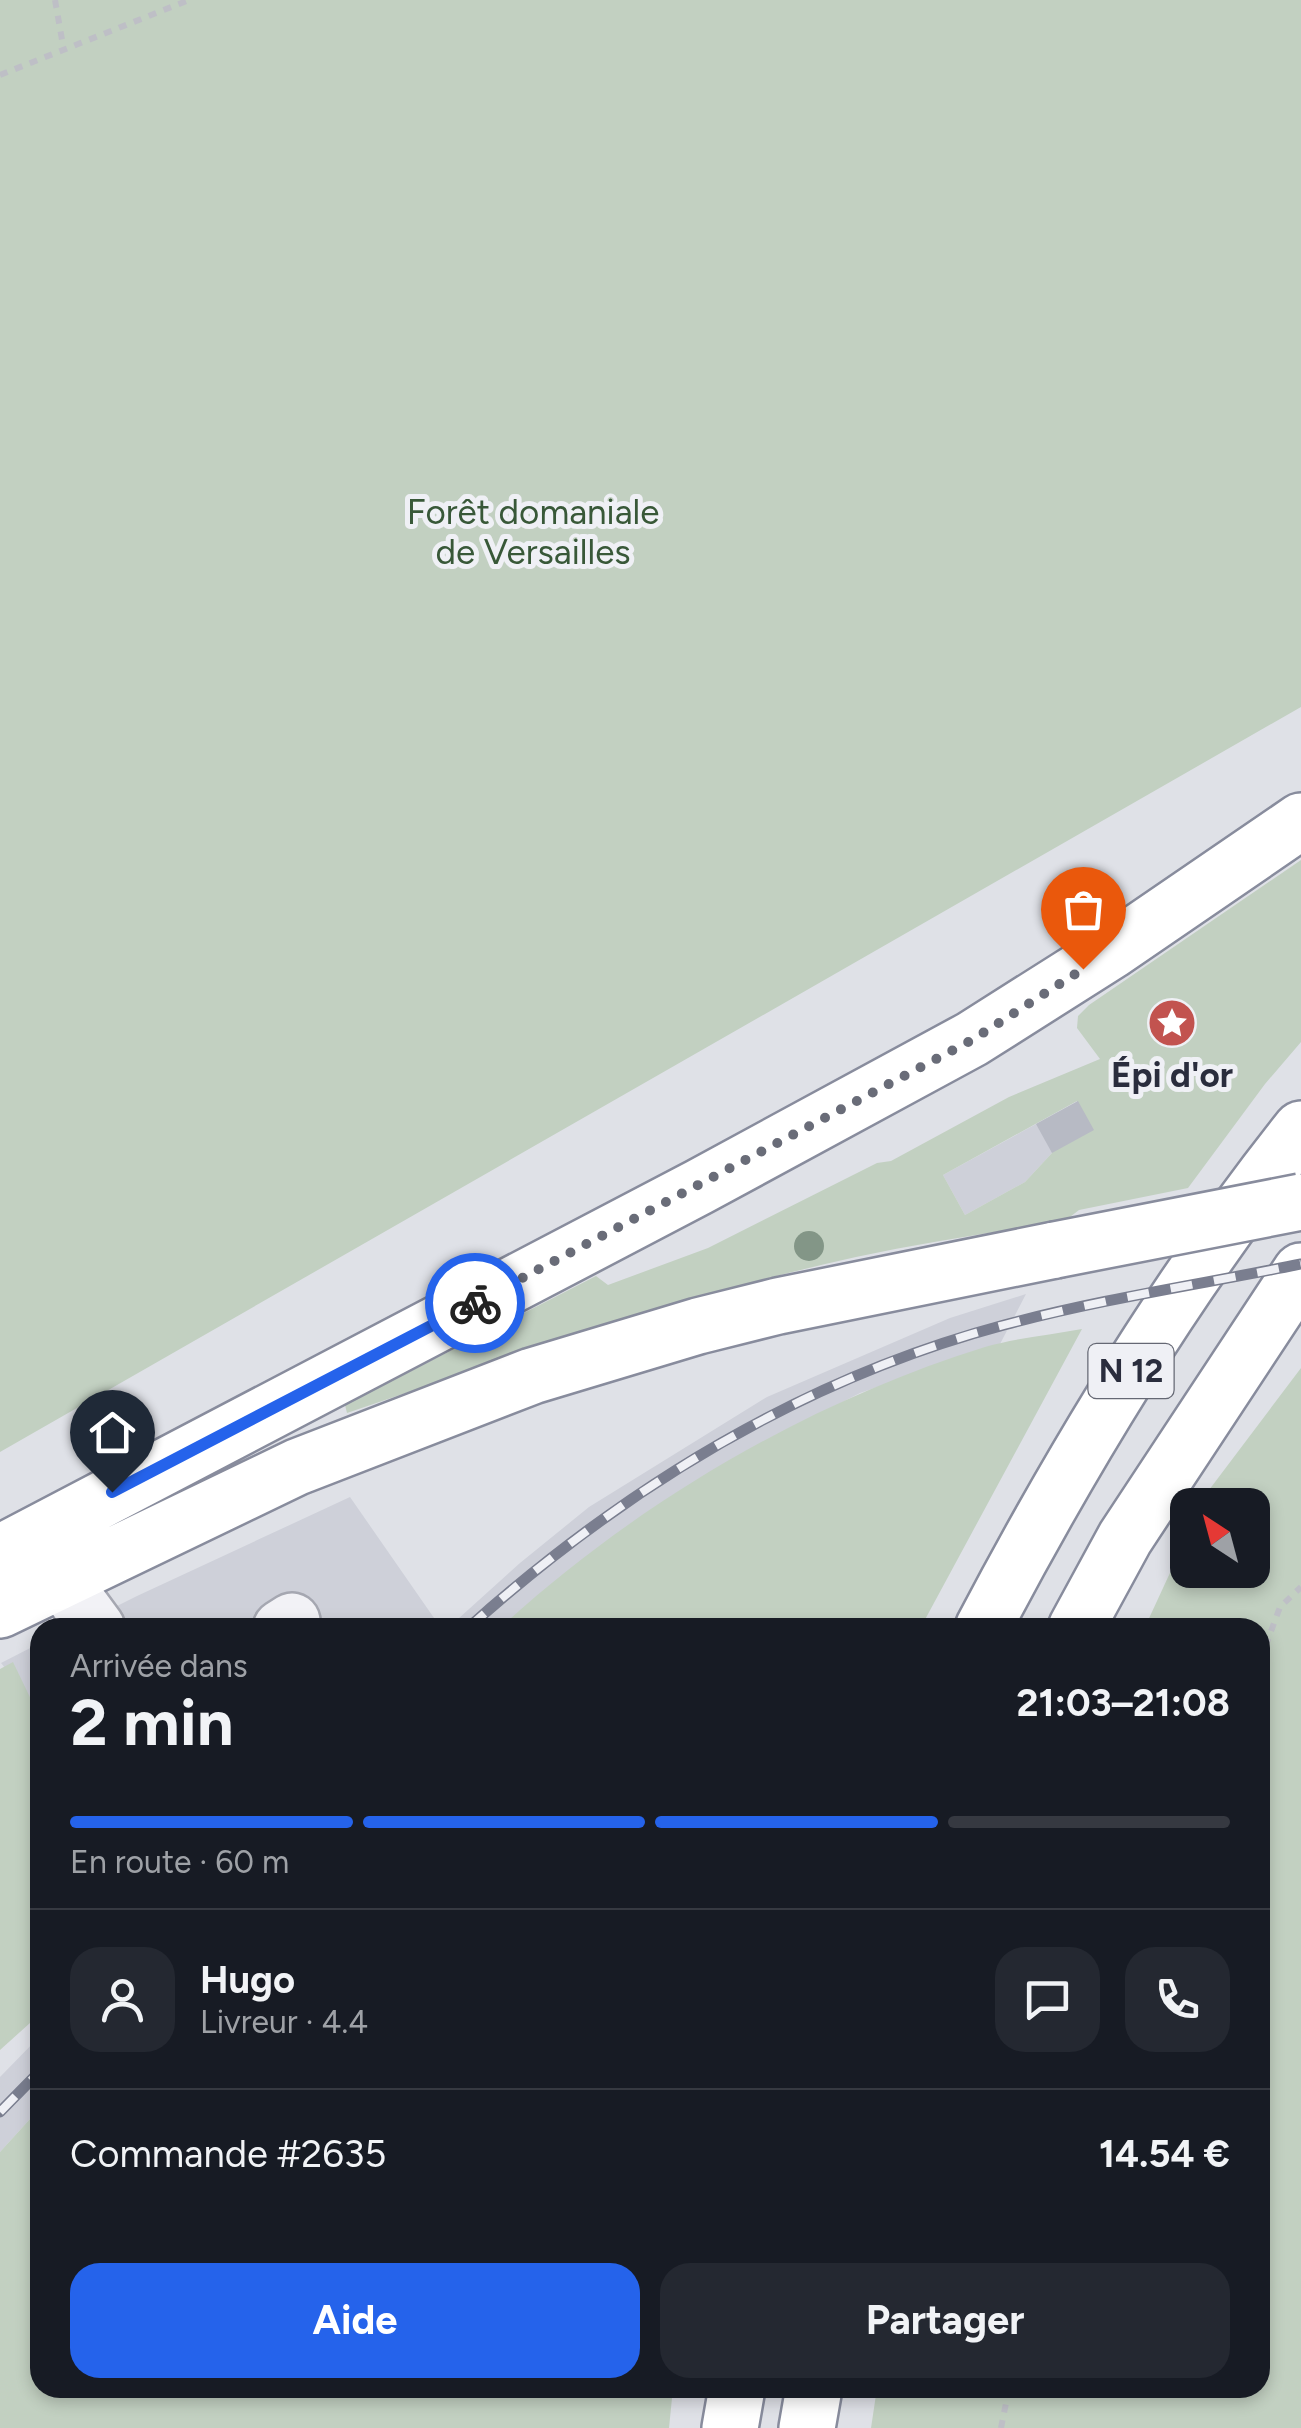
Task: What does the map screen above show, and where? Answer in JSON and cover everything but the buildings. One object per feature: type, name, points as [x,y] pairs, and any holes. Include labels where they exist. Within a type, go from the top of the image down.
[{"type":"highway","points":[[0,1552],[972,1040],[1301,821]]},
{"type":"highway","name":"N 12","points":[[988,1618],[1048,1505],[1152,1336],[1301,1128]]},
{"type":"highway","points":[[0,1610],[297,1466],[532,1376],[778,1306],[1301,1202]]},
{"type":"highway","name":"N 12","points":[[1081,1618],[1124,1538],[1301,1271]]},
{"type":"highway","points":[[730,2428],[735,2398]]},
{"type":"highway","points":[[807,2428],[812,2398]]},
{"type":"lane","points":[[61,1580],[90,1618]]},
{"type":"path","points":[[55,0],[64,51]]},
{"type":"path","points":[[0,75],[189,0]]},
{"type":"path","points":[[1270,1634],[1280,1607],[1301,1588]]},
{"type":"path","points":[[1001,2428],[1008,2398]]},
{"type":"shaded area","points":[[1078,1101],[1052,1153],[1025,1182],[965,1215],[943,1175]]},
{"type":"shaded area","points":[[1026,1294],[1000,1344],[860,1393],[756,1446],[673,1495],[512,1618],[459,1618],[589,1507],[767,1397],[950,1318]]},
{"type":"shaded area","points":[[350,1497],[434,1618],[93,1618]]},
{"type":"shaded area","points":[[30,1648],[30,1698],[1,1663]]},
{"type":"shaded area","points":[[30,2046],[30,2119],[0,2152],[0,2077]]},
{"type":"green space","name":"Forêt domaniale de Versailles","points":[[0,0],[1301,0],[1301,707],[0,1452]]},
{"type":"green space","points":[[1301,860],[1301,1042],[1188,1188],[1079,1210],[1066,1220],[882,1252],[727,1289],[347,1413],[345,1405],[596,1276],[608,1285],[708,1248],[877,1163],[891,1161],[1009,1097],[1100,1059],[1077,1028],[1078,1016]],"holes":[[[1077,1101],[1052,1153],[1025,1182],[965,1215],[943,1175]]]},
{"type":"green space","points":[[1082,1329],[926,1618],[511,1618],[610,1538],[668,1498],[790,1427],[919,1370],[1021,1339]]},
{"type":"green space","points":[[1301,1368],[1301,2428],[871,2428],[876,2398],[1270,2398],[1270,1618],[1149,1618],[1170,1573],[1170,1588],[1270,1588],[1270,1488],[1211,1488]]},
{"type":"green space","points":[[13,1662],[30,1697],[30,2023],[0,2050],[0,1669]]},
{"type":"green space","points":[[30,2119],[30,2398],[672,2398],[669,2428],[0,2428],[0,2152]]},
{"type":"railway","points":[[480,1618],[527,1577],[652,1485],[787,1408],[857,1376],[1004,1325],[1301,1264]]},
{"type":"railway","points":[[0,2112],[30,2081]]},
{"type":"way so far","points":[[475,1303],[972,1040],[1083,969]]},
{"type":"place","name":"Épi d'or","points":[[1172,1023]]},
{"type":"route","points":[[112,1492],[475,1303]]}]
